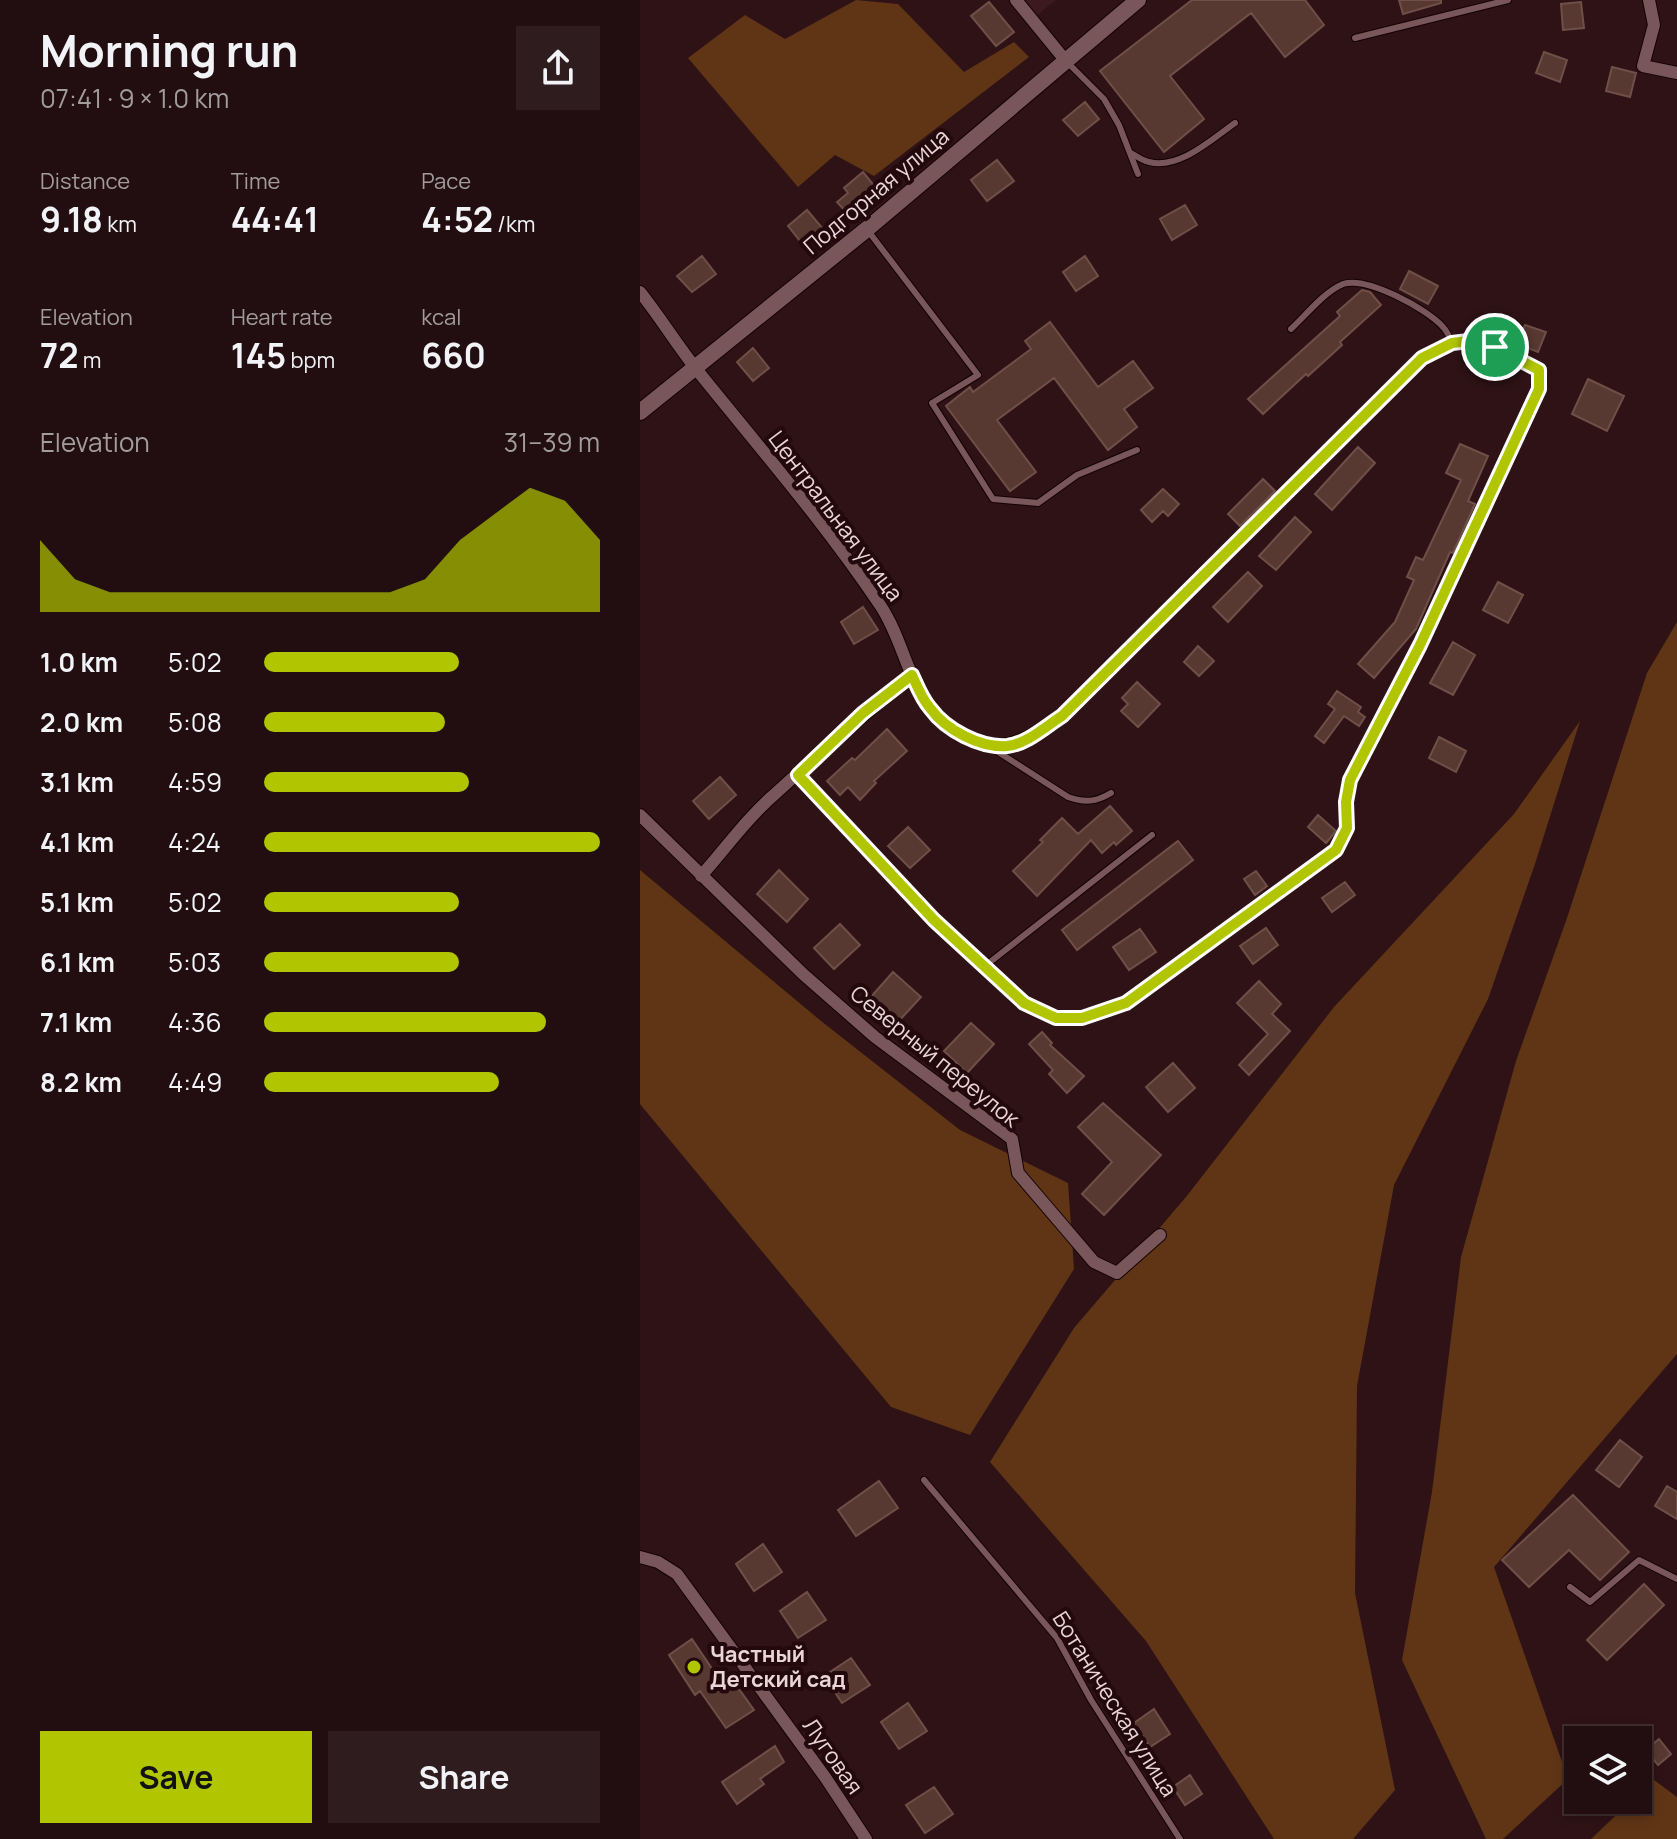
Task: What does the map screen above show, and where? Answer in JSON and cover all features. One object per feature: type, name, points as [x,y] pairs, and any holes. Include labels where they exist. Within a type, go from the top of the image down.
[{"type":"street","points":[[1016,0],[1065,60]]},
{"type":"street","name":"Подгорная улица","points":[[640,412],[867,229],[1138,0]]},
{"type":"street","points":[[1649,0],[1654,25],[1643,66],[1677,73]]},
{"type":"street","name":"Центральная улица","points":[[640,292],[881,605],[930,709],[947,725],[986,744]]},
{"type":"street","points":[[798,775],[934,920],[1024,1003],[1056,1018],[1082,1018],[1126,1003],[1336,850],[1347,828],[1346,802],[1350,780],[1420,645],[1539,389],[1539,370],[1495,347],[1469,341],[1452,343],[1422,358],[1062,716],[1027,739],[1008,746],[986,744]]},
{"type":"street","points":[[640,815],[701,876],[775,794],[863,713],[912,675]]},
{"type":"street","name":"Северный переулок","points":[[701,876],[803,974],[875,1037],[1012,1139],[1018,1173],[1094,1262],[1117,1273],[1160,1235]]},
{"type":"street","name":"Луговая","points":[[640,1557],[658,1562],[677,1574],[825,1777],[866,1839]]},
{"type":"lane","points":[[1355,38],[1508,0]]},
{"type":"lane","points":[[1065,60],[1104,99],[1138,174]]},
{"type":"lane","points":[[1131,153],[1150,163],[1176,160],[1235,123]]},
{"type":"lane","points":[[867,229],[978,375],[932,403],[993,499],[1038,503],[1077,475],[1137,450]]},
{"type":"lane","points":[[1291,329],[1335,288],[1347,283],[1363,283],[1391,292],[1444,327],[1452,343]]},
{"type":"lane","points":[[986,744],[1068,797],[1081,802],[1098,801],[1111,793]]},
{"type":"lane","points":[[985,966],[1152,835]]},
{"type":"lane","name":"Ботаническая улица","points":[[924,1480],[1057,1638],[1091,1700],[1180,1839]]},
{"type":"lane","points":[[1570,1587],[1590,1602],[1639,1560],[1677,1579]]},
{"type":"shaded area","points":[[856,0],[898,4],[964,72],[1014,42],[1029,57],[874,176],[835,155],[798,187],[688,58],[745,15],[785,39]]},
{"type":"shaded area","points":[[1023,0],[1056,0],[1036,16]]},
{"type":"shaded area","points":[[1677,622],[1677,1354],[1494,1567],[1564,1768],[1564,1783],[1503,1839],[1486,1839],[1402,1660],[1432,1492],[1461,1257],[1516,1061],[1566,921],[1647,673]]},
{"type":"shaded area","points":[[1580,721],[1488,999],[1394,1185],[1357,1386],[1355,1593],[1395,1790],[1353,1839],[1274,1839],[1146,1641],[990,1462],[1074,1328],[1186,1197],[1334,1007],[1514,814]]},
{"type":"shaded area","points":[[640,870],[821,1021],[960,1130],[1068,1183],[1074,1269],[970,1435],[891,1407],[640,1104]]},
{"type":"shaded area","points":[[1654,1780],[1677,1797],[1677,1839],[1591,1839],[1617,1814],[1652,1814]]},
{"type":"building","points":[[1192,0],[1305,0],[1324,25],[1285,57],[1251,13],[1170,76],[1204,119],[1164,152],[1100,71]]},
{"type":"building","points":[[1399,0],[1441,0],[1441,3],[1403,14]]},
{"type":"building","points":[[989,2],[1014,32],[996,46],[971,16]]},
{"type":"building","points":[[1581,2],[1584,28],[1563,30],[1561,4]]},
{"type":"building","points":[[1544,52],[1567,60],[1560,82],[1536,73]]},
{"type":"building","points":[[1612,67],[1636,73],[1630,97],[1606,91]]},
{"type":"building","points":[[1085,102],[1099,119],[1078,136],[1063,120]]},
{"type":"building","points":[[997,160],[1014,181],[987,201],[971,180]]},
{"type":"building","points":[[863,172],[876,188],[846,212],[837,202],[848,193],[844,188]]},
{"type":"building","points":[[1185,205],[1197,225],[1172,240],[1160,219]]},
{"type":"building","points":[[807,210],[824,230],[804,246],[788,226]]},
{"type":"building","points":[[702,256],[716,274],[692,292],[677,276]]},
{"type":"building","points":[[1085,256],[1098,276],[1076,291],[1063,272]]},
{"type":"building","points":[[1409,271],[1438,286],[1428,304],[1400,289]]},
{"type":"building","points":[[1362,290],[1370,292],[1381,305],[1340,342],[1342,345],[1263,414],[1248,399],[1340,316],[1337,312]]},
{"type":"building","points":[[1050,322],[1098,387],[1133,361],[1153,388],[1124,409],[1137,427],[1108,450],[1054,378],[997,420],[1036,472],[1010,491],[946,406],[970,387],[973,392],[1031,349],[1025,341]]},
{"type":"building","points":[[1525,325],[1546,332],[1538,352],[1517,344]]},
{"type":"building","points":[[753,348],[769,368],[753,381],[737,362]]},
{"type":"building","points":[[1588,379],[1624,396],[1607,431],[1572,414]]},
{"type":"building","points":[[1460,444],[1488,456],[1468,501],[1475,504],[1416,629],[1374,678],[1358,664],[1395,622],[1414,580],[1407,577],[1416,557],[1423,560],[1461,480],[1446,473]]},
{"type":"building","points":[[1358,447],[1375,463],[1332,510],[1315,494]]},
{"type":"building","points":[[1263,479],[1275,491],[1240,526],[1228,514]]},
{"type":"building","points":[[1163,489],[1179,504],[1168,516],[1163,511],[1152,522],[1141,510]]},
{"type":"building","points":[[1295,517],[1311,532],[1276,570],[1259,556]]},
{"type":"building","points":[[1248,572],[1262,586],[1228,622],[1213,607]]},
{"type":"building","points":[[1498,582],[1523,595],[1508,623],[1483,610]]},
{"type":"building","points":[[863,607],[878,630],[854,644],[841,622]]},
{"type":"building","points":[[1453,642],[1475,655],[1453,695],[1430,683]]},
{"type":"building","points":[[1198,646],[1214,661],[1199,676],[1184,662]]},
{"type":"building","points":[[1137,682],[1160,704],[1138,727],[1121,711],[1128,704],[1122,698]]},
{"type":"building","points":[[1337,691],[1361,707],[1358,712],[1365,717],[1359,726],[1344,716],[1324,743],[1315,736],[1335,709],[1328,704]]},
{"type":"building","points":[[887,729],[907,751],[874,781],[876,783],[860,800],[848,787],[840,795],[827,781],[852,758],[855,760]]},
{"type":"building","points":[[1439,737],[1466,751],[1456,772],[1429,758]]},
{"type":"building","points":[[720,777],[736,795],[709,819],[693,801]]},
{"type":"building","points":[[1110,806],[1132,831],[1116,845],[1114,842],[1102,853],[1091,840],[1037,896],[1013,871],[1062,818],[1078,834]]},
{"type":"building","points":[[1318,815],[1336,831],[1326,843],[1308,827]]},
{"type":"building","points":[[908,827],[930,850],[910,868],[888,846]]},
{"type":"building","points":[[1178,841],[1193,860],[1077,950],[1062,930]]},
{"type":"building","points":[[779,870],[808,899],[787,922],[757,894]]},
{"type":"building","points":[[1256,871],[1267,886],[1255,895],[1244,879]]},
{"type":"building","points":[[1345,882],[1355,895],[1332,912],[1322,898]]},
{"type":"building","points":[[840,924],[860,945],[834,969],[814,948]]},
{"type":"building","points":[[1266,928],[1278,945],[1253,964],[1240,946]]},
{"type":"building","points":[[1140,929],[1156,952],[1129,970],[1113,947]]},
{"type":"building","points":[[893,972],[921,997],[897,1023],[870,998]]},
{"type":"building","points":[[1259,981],[1281,1004],[1272,1014],[1290,1031],[1249,1075],[1239,1065],[1268,1034],[1237,1003]]},
{"type":"building","points":[[971,1023],[994,1044],[967,1073],[944,1051]]},
{"type":"building","points":[[1042,1032],[1052,1043],[1050,1045],[1084,1076],[1067,1093],[1049,1074],[1053,1070],[1029,1044]]},
{"type":"building","points":[[1173,1063],[1195,1088],[1168,1112],[1146,1087]]},
{"type":"building","points":[[1103,1103],[1161,1155],[1104,1215],[1082,1194],[1112,1162],[1078,1127]]},
{"type":"building","points":[[1620,1440],[1642,1457],[1619,1487],[1596,1470]]},
{"type":"building","points":[[879,1481],[898,1508],[856,1536],[838,1510]]},
{"type":"building","points":[[1667,1486],[1677,1492],[1677,1519],[1655,1506]]},
{"type":"building","points":[[1573,1495],[1629,1552],[1600,1580],[1569,1550],[1529,1587],[1502,1560]]},
{"type":"building","points":[[763,1544],[782,1572],[754,1591],[736,1564]]},
{"type":"building","points":[[1644,1584],[1664,1605],[1607,1660],[1587,1640]]},
{"type":"building","points":[[807,1592],[826,1620],[798,1638],[780,1611]]},
{"type":"building","points":[[692,1639],[725,1688],[734,1682],[754,1710],[726,1728],[700,1691],[695,1695],[669,1655]]},
{"type":"building","points":[[851,1658],[870,1685],[842,1703],[824,1676]]},
{"type":"building","points":[[908,1703],[927,1731],[899,1749],[881,1722]]},
{"type":"building","points":[[1154,1709],[1170,1734],[1150,1747],[1134,1723]]},
{"type":"building","points":[[1659,1739],[1671,1754],[1658,1765],[1652,1758],[1652,1745]]},
{"type":"building","points":[[775,1746],[784,1762],[760,1779],[764,1784],[737,1804],[722,1782]]},
{"type":"building","points":[[1190,1775],[1202,1794],[1185,1805],[1173,1787]]},
{"type":"building","points":[[934,1787],[953,1814],[925,1833],[906,1805]]},
{"type":"place","name":"Частный Детский сад","points":[[694,1667]]},
{"type":"route","points":[[1469,341],[1495,347],[1539,370],[1539,389],[1420,645],[1350,780],[1346,802],[1347,828],[1336,850],[1126,1003],[1082,1018],[1056,1018],[1024,1003],[934,920],[798,775],[863,713],[912,675],[930,709],[964,735],[986,744],[1008,746],[1027,739],[1062,716],[1422,358],[1452,343],[1469,341]]}]
